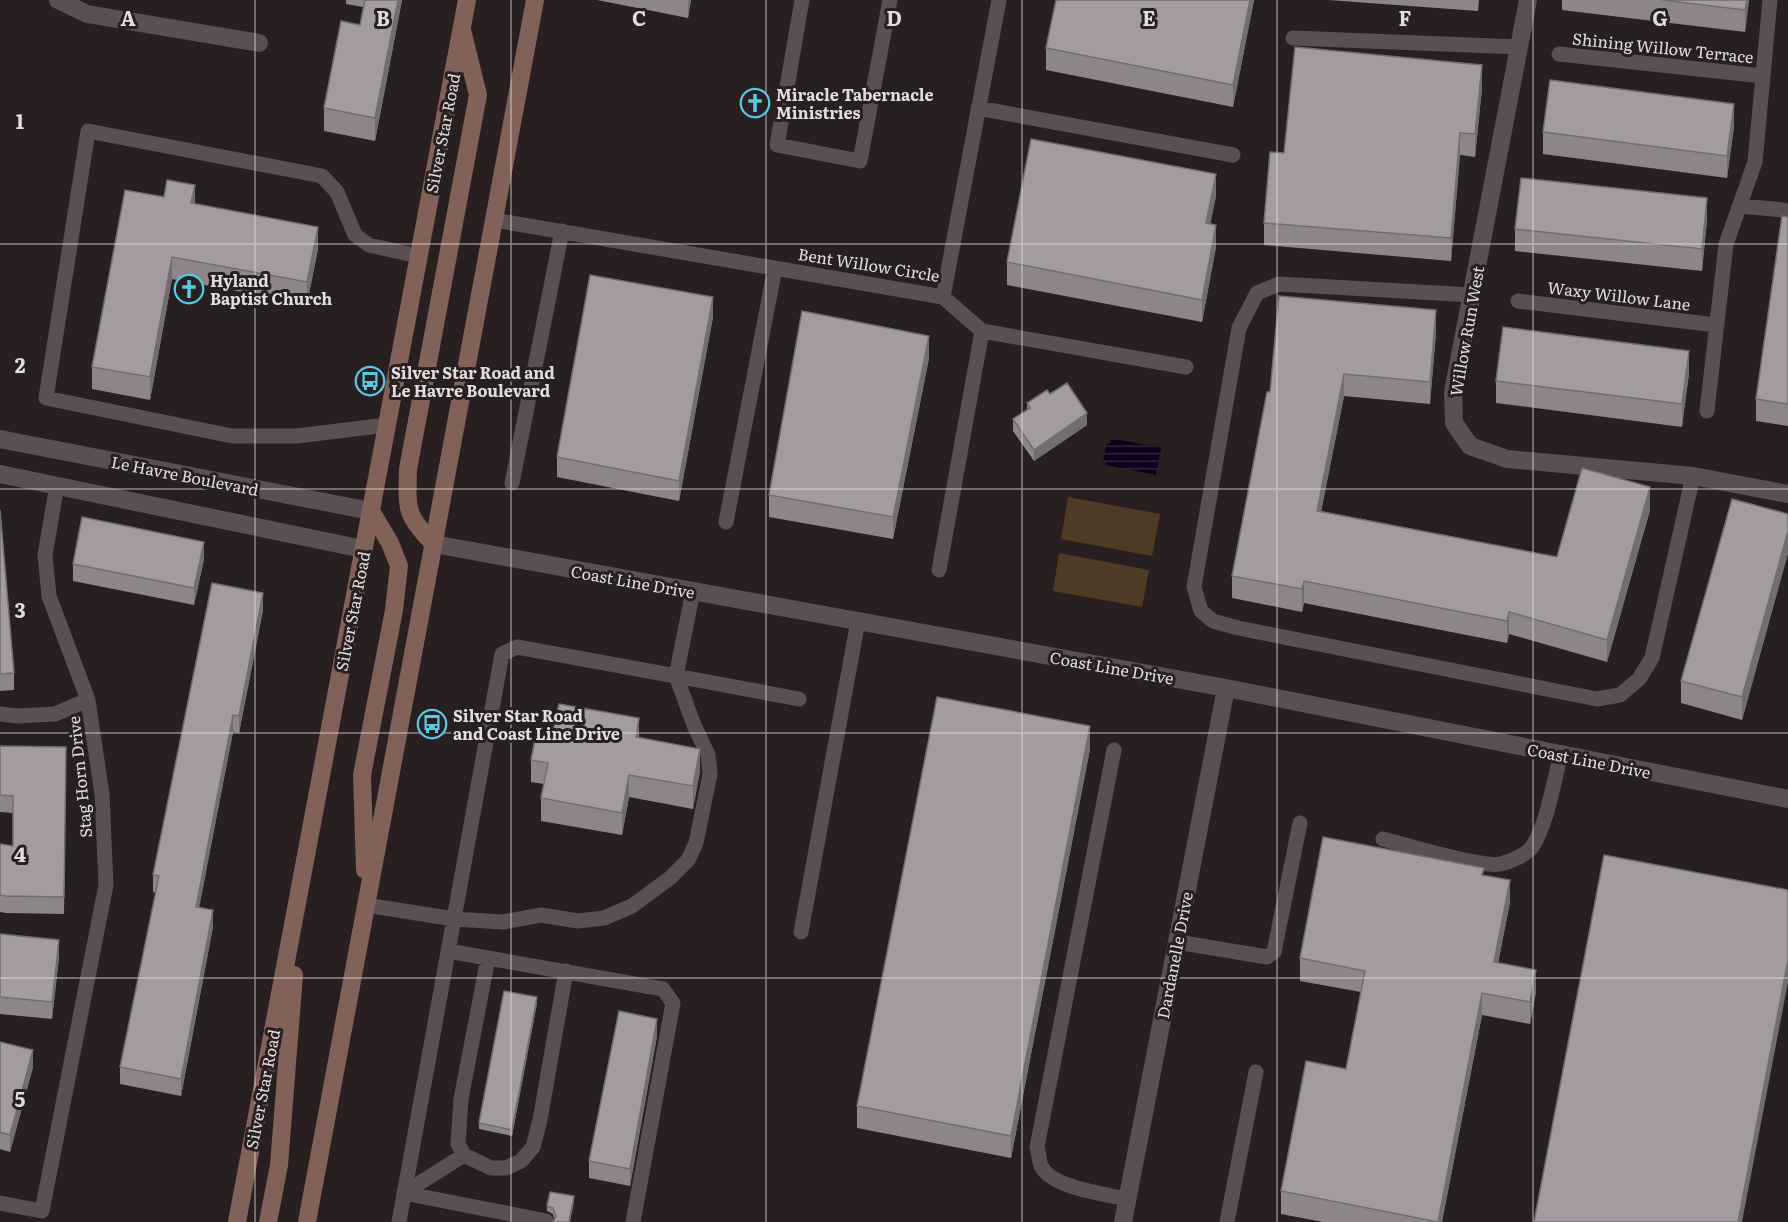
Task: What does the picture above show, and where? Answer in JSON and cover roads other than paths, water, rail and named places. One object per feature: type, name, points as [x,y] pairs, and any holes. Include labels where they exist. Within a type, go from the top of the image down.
[{"type":"main road","name":"Silver Star Road","points":[[237,1222],[467,0]]},
{"type":"main road","points":[[307,1222],[535,0]]},
{"type":"main road","points":[[434,544],[415,525],[407,503],[408,469],[478,95],[462,30]]},
{"type":"main road","points":[[366,904],[362,775],[394,610],[399,566],[390,543],[371,511]]},
{"type":"main road","points":[[268,1222],[279,1165],[301,881]]},
{"type":"street","points":[[58,0],[87,14],[259,43]]},
{"type":"street","name":"Willow Run West","points":[[1528,0],[1453,392],[1454,423],[1470,446],[1507,459],[1693,476],[1788,494]]},
{"type":"street","name":"Le Havre Boulevard","points":[[0,439],[371,511]]},
{"type":"street","points":[[0,474],[363,549]]},
{"type":"street","name":"Coast Line Drive","points":[[434,544],[1226,688],[1788,799]]},
{"type":"street","name":"Dardanelle Drive","points":[[1123,1222],[1226,688]]},
{"type":"lane","points":[[802,0],[777,145],[860,161],[890,0]]},
{"type":"lane","name":"Bent Willow Circle","points":[[494,220],[943,297],[999,0]]},
{"type":"lane","points":[[1707,411],[1726,244],[1755,162],[1770,0]]},
{"type":"lane","points":[[1293,38],[1519,47]]},
{"type":"lane","name":"Shining Willow Terrace","points":[[1559,54],[1763,76]]},
{"type":"lane","points":[[978,108],[1233,155]]},
{"type":"lane","points":[[387,425],[297,436],[232,436],[46,398],[88,131],[322,176],[337,192],[355,235],[369,245],[418,256]]},
{"type":"lane","points":[[1740,206],[1784,210]]},
{"type":"lane","points":[[512,483],[562,231]]},
{"type":"lane","points":[[726,522],[775,268]]},
{"type":"lane","points":[[1472,295],[1279,284],[1257,293],[1239,328],[1194,587],[1201,611],[1213,621],[1238,628],[1585,697],[1597,699],[1620,695],[1639,679],[1652,658],[1693,476]]},
{"type":"lane","points":[[943,297],[982,331],[1186,367]]},
{"type":"lane","name":"Waxy Willow Lane","points":[[1518,301],[1716,325]]},
{"type":"lane","points":[[939,570],[982,331]]},
{"type":"lane","name":"Stag Horn Drive","points":[[0,1203],[42,1211],[106,885],[102,794],[88,700],[49,596],[45,555],[57,485]]},
{"type":"lane","points":[[366,904],[454,919],[503,922],[541,915],[578,921],[604,918],[632,906],[670,878],[688,860],[696,843],[710,774],[708,754],[694,725],[676,676],[693,591]]},
{"type":"lane","points":[[801,932],[858,621]]},
{"type":"lane","points":[[399,1222],[502,654],[517,647],[799,699]]},
{"type":"lane","points":[[0,714],[17,716],[55,714],[88,700]]},
{"type":"lane","points":[[1114,750],[1037,1147],[1042,1167],[1055,1179],[1083,1190],[1127,1199]]},
{"type":"lane","points":[[1383,839],[1487,863],[1498,864],[1520,856],[1532,848],[1544,818],[1561,754]]},
{"type":"lane","points":[[1177,942],[1254,956],[1268,957],[1274,952],[1300,823]]},
{"type":"lane","points":[[448,951],[663,989],[673,1003],[633,1222]]},
{"type":"lane","points":[[488,958],[461,1099],[459,1144],[464,1155],[490,1168],[506,1168],[521,1161],[533,1147],[540,1120],[566,971]]},
{"type":"lane","points":[[1227,1222],[1256,1072]]},
{"type":"lane","points":[[404,1193],[464,1155]]},
{"type":"lane","points":[[404,1193],[546,1221]]},
{"type":"place","name":"Miracle Tabernacle Ministries","points":[[755,103]]},
{"type":"place","name":"Hyland Baptist Church","points":[[189,289]]},
{"type":"place","name":"Silver Star Road and Le Havre Boulevard","points":[[370,381]]},
{"type":"place","name":"Silver Star Road and Coast Line Drive","points":[[432,724]]}]
